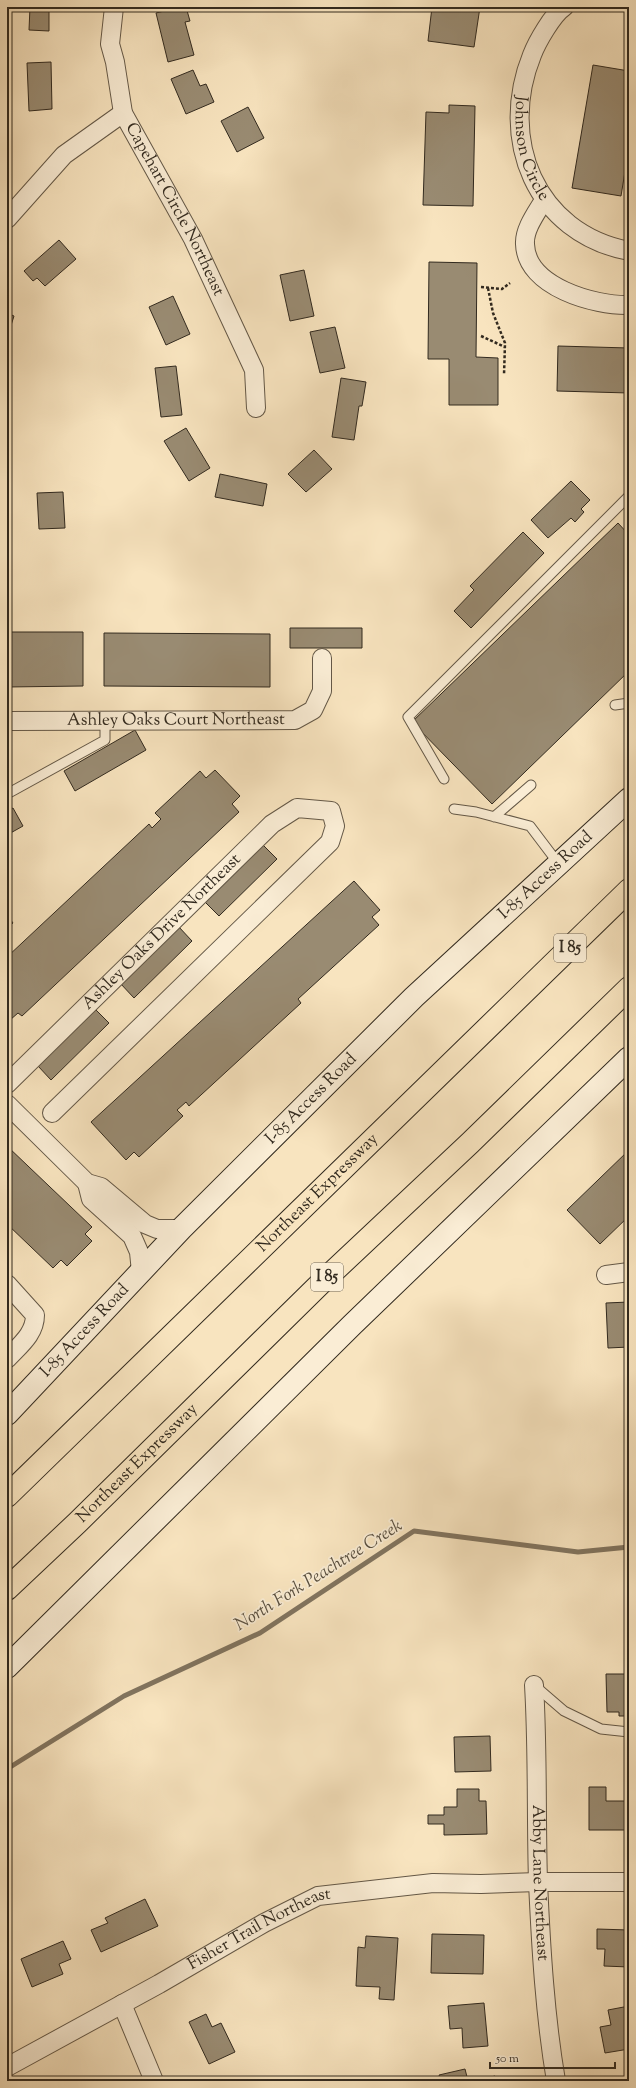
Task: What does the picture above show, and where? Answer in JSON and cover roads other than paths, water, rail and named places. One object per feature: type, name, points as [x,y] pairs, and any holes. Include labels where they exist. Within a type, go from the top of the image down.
[{"type":"highway","name":"Northeast Expressway","points":[[7,1496],[629,890]]},
{"type":"highway","name":"Northeast Expressway","points":[[7,1589],[77,1523],[321,1283],[470,1143],[629,988]]},
{"type":"main road","name":"I-85 Access Road","points":[[7,1414],[181,1229],[414,997],[629,799]]},
{"type":"main road","points":[[7,1667],[352,1325],[629,1058]]},
{"type":"street","name":"Capehart Circle Northeast","points":[[114,7],[110,44],[115,62],[123,113],[193,239],[254,370],[256,408]]},
{"type":"street","name":"Johnson Circle","points":[[564,7],[535,47],[526,70],[520,110],[521,135],[526,163],[533,182],[544,200],[572,226],[587,236],[609,247],[629,251]]},
{"type":"street","points":[[7,219],[64,155],[123,113]]},
{"type":"street","points":[[544,200],[528,230],[524,243],[528,260],[539,273],[571,295],[589,301],[629,305]]},
{"type":"street","name":"Ashley Oaks Court Northeast","points":[[7,722],[295,720],[314,710],[322,691],[322,658]]},
{"type":"street","name":"Ashley Oaks Drive Northeast","points":[[7,1084],[272,824],[297,808],[331,811],[335,826],[330,842],[52,1113]]},
{"type":"street","points":[[7,1104],[87,1183],[101,1187],[136,1243],[141,1272]]},
{"type":"street","points":[[118,1212],[137,1218],[157,1229],[181,1229]]},
{"type":"street","points":[[606,1275],[629,1272]]},
{"type":"street","points":[[7,1284],[35,1315],[35,1324],[31,1333],[7,1359]]},
{"type":"street","name":"Abby Lane Northeast","points":[[534,1685],[538,1741],[538,1882],[549,2039],[556,2081]]},
{"type":"street","name":"Fisher Trail Northeast","points":[[7,2067],[122,2004],[264,1923],[318,1896],[433,1883],[481,1884],[538,1882],[629,1882]]},
{"type":"street","points":[[122,2004],[154,2081]]},
{"type":"lane","points":[[444,779],[408,717],[629,496]]},
{"type":"lane","points":[[615,705],[629,703]]},
{"type":"lane","points":[[7,794],[105,740],[104,721]]},
{"type":"lane","points":[[494,817],[531,785]]},
{"type":"lane","points":[[454,810],[494,817],[530,826],[558,863]]},
{"type":"lane","points":[[534,1685],[564,1711],[601,1729],[629,1732]]},
{"type":"waterway","name":"North Fork Peachtree Creek","points":[[7,1769],[124,1696],[260,1633],[414,1531],[578,1552],[629,1547]]}]
